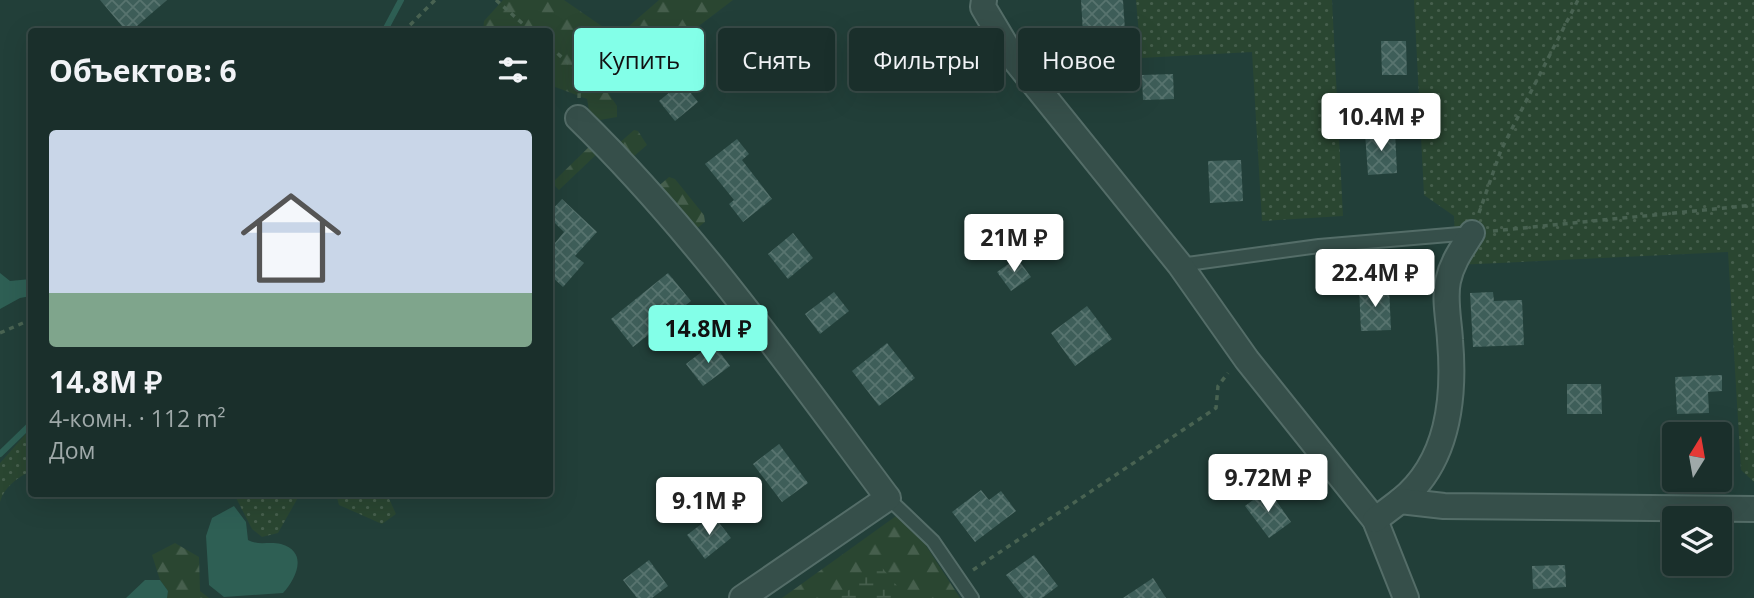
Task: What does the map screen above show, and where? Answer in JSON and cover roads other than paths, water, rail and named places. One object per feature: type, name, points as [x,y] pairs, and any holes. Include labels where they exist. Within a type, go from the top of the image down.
[{"type":"street","points":[[984,0],[983,7],[1014,60],[1180,265],[1247,360],[1375,520],[1406,598]]},
{"type":"street","points":[[578,118],[613,153],[736,295],[888,498],[742,598]]},
{"type":"street","points":[[1375,520],[1400,501],[1436,455],[1448,424],[1453,379],[1447,284],[1453,262],[1472,233]]},
{"type":"street","points":[[1400,501],[1444,506],[1754,509]]},
{"type":"lane","points":[[1180,265],[1319,246],[1472,233]]},
{"type":"lane","points":[[888,498],[933,541],[972,598]]},
{"type":"waterway","points":[[386,28],[401,0]]},
{"type":"waterway","points":[[0,454],[28,427]]}]
